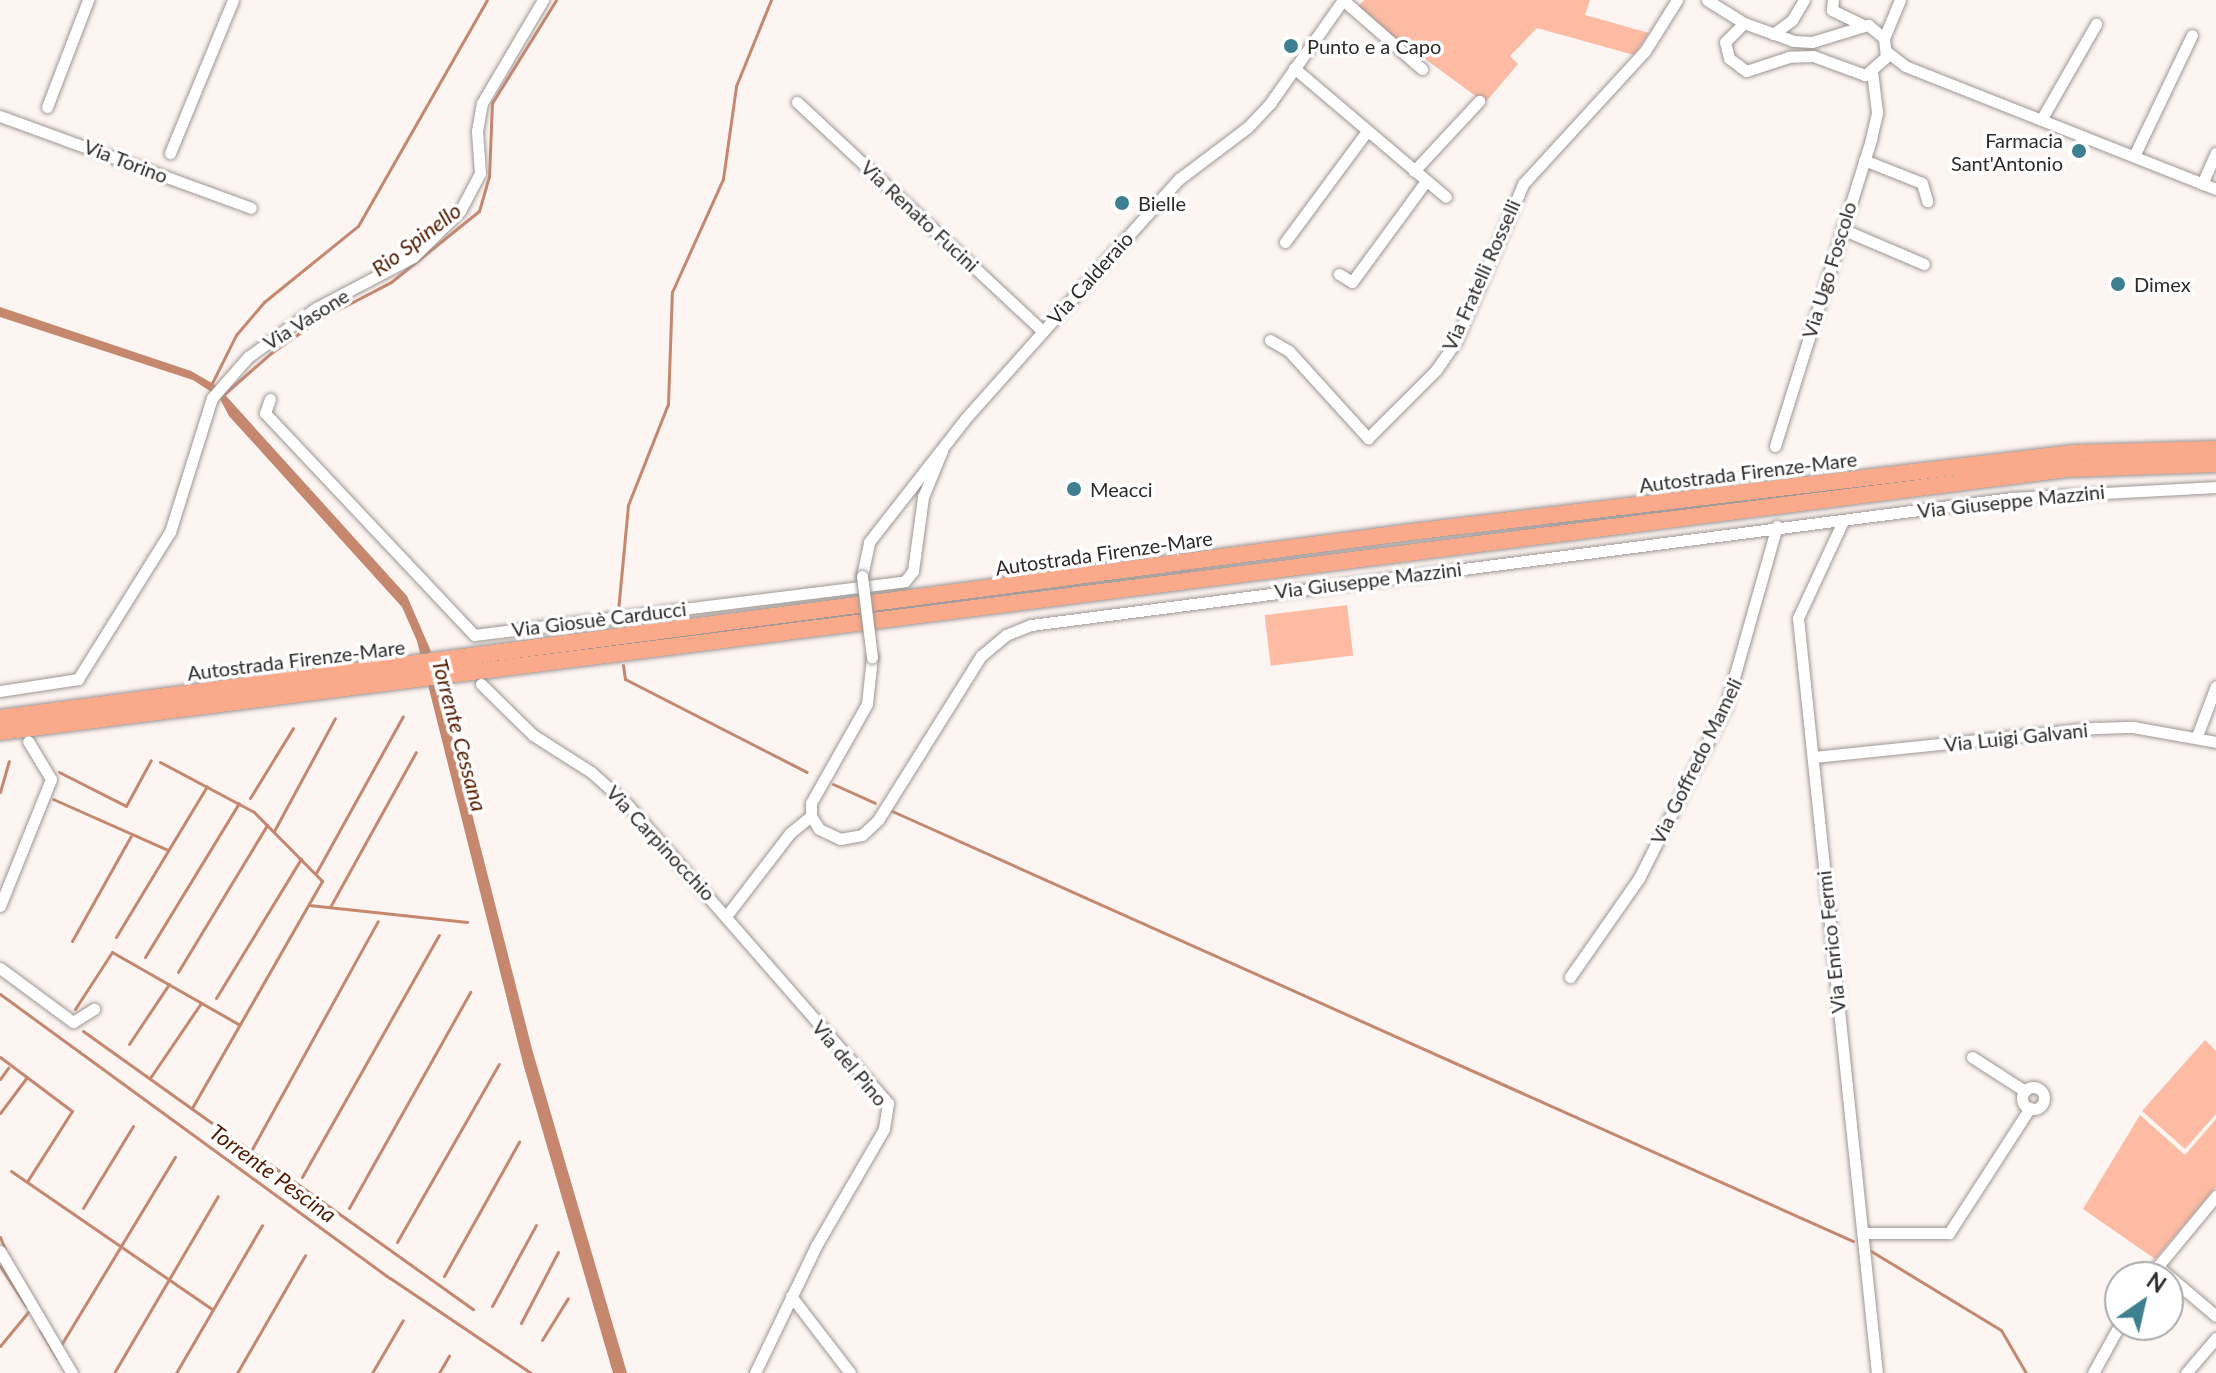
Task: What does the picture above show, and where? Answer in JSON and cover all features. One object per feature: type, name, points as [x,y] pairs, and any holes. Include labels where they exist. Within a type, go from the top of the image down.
[{"type":"highway","name":"Autostrada Firenze-Mare","points":[[0,732],[1427,530],[2020,459],[2216,449]]},
{"type":"highway","name":"Autostrada Firenze-Mare","points":[[438,668],[2068,469],[2216,464]]},
{"type":"highway","name":"Autostrada Firenze-Mare","points":[[0,718],[416,671]]},
{"type":"street","points":[[47,107],[88,0]]},
{"type":"street","points":[[170,153],[233,0]]},
{"type":"street","name":"Via Vasone","points":[[0,691],[70,683],[80,676],[170,532],[212,398],[273,336],[413,257],[460,211],[480,173],[477,131],[482,103],[543,0]]},
{"type":"street","points":[[1343,0],[1422,69]]},
{"type":"street","name":"Via Calderaio","points":[[811,816],[813,797],[867,704],[872,657],[862,576],[869,542],[1043,331],[1179,179],[1248,127],[1343,0]]},
{"type":"street","name":"Via Fratelli Rosselli","points":[[1270,340],[1289,351],[1368,438],[1436,370],[1455,343],[1523,184],[1645,51],[1677,0]]},
{"type":"street","points":[[1707,0],[1744,23],[1773,34],[1812,42],[1868,26],[1895,12]]},
{"type":"street","points":[[1773,34],[1792,20],[1804,0]]},
{"type":"street","points":[[1833,0],[1832,10],[1868,26],[1884,38]]},
{"type":"street","points":[[1876,70],[1886,51],[1884,38],[1900,0]]},
{"type":"street","points":[[1724,13],[1729,33],[1725,52],[1734,66],[1746,71],[1789,57],[1813,56],[1857,74],[1872,94]]},
{"type":"street","points":[[1729,33],[1744,23]]},
{"type":"street","points":[[2041,120],[2096,24]]},
{"type":"street","points":[[2134,156],[2192,35]]},
{"type":"street","points":[[1886,51],[1905,66],[2216,189]]},
{"type":"street","points":[[1857,74],[1905,66]]},
{"type":"street","points":[[1294,68],[1446,197]]},
{"type":"street","name":"Via Ugo Foscolo","points":[[1775,446],[1877,112],[1872,94],[1876,70]]},
{"type":"street","points":[[1414,171],[1479,101]]},
{"type":"street","name":"Via Renato Fucini","points":[[797,102],[1043,331]]},
{"type":"street","name":"Via Torino","points":[[0,116],[251,208]]},
{"type":"street","points":[[1285,242],[1367,131]]},
{"type":"street","points":[[2202,184],[2216,153]]},
{"type":"street","points":[[1864,160],[1922,183],[1927,201]]},
{"type":"street","points":[[1339,274],[1352,282],[1426,181]]},
{"type":"street","points":[[1842,229],[1924,264]]},
{"type":"street","name":"Via Giosuè Carducci","points":[[270,399],[265,413],[474,640],[905,581],[913,571],[923,497],[942,451]]},
{"type":"street","name":"Via Giuseppe Mazzini","points":[[811,816],[832,838],[848,840],[868,831],[971,669],[992,645],[1031,625],[1777,526],[1843,521],[2012,498],[2216,487]]},
{"type":"street","name":"Via Enrico Fermi","points":[[1843,521],[1798,618],[1877,1373]]},
{"type":"street","name":"Via Goffredo Mameli","points":[[1570,977],[1639,878],[1726,706],[1745,652],[1777,526]]},
{"type":"street","name":"Via Carpinocchio","points":[[481,684],[533,735],[604,782],[727,915]]},
{"type":"street","points":[[2197,736],[2216,686]]},
{"type":"street","points":[[22,689],[23,703]]},
{"type":"street","name":"Via Luigi Galvani","points":[[1814,757],[2097,728],[2197,736],[2216,742]]},
{"type":"street","points":[[0,906],[51,779],[28,741]]},
{"type":"street","points":[[727,915],[792,831],[811,816]]},
{"type":"street","name":"Via del Pino","points":[[727,915],[890,1109],[884,1129],[791,1296]]},
{"type":"street","points":[[0,968],[73,1022],[94,1009]]},
{"type":"street","points":[[1863,1233],[1949,1233],[2030,1108],[2041,1105],[2043,1096],[2037,1088],[2025,1091],[1972,1057]]},
{"type":"street","points":[[2025,1091],[2023,1103],[2030,1108]]},
{"type":"street","points":[[2161,1261],[2216,1196]]},
{"type":"street","points":[[0,1251],[72,1373]]},
{"type":"street","points":[[2184,1289],[2216,1316]]},
{"type":"street","points":[[755,1373],[791,1296],[850,1373]]},
{"type":"street","points":[[2186,1373],[2216,1338]]},
{"type":"street","points":[[2093,1373],[2111,1341]]},
{"type":"shaded area","points":[[1364,0],[1590,0],[1585,15],[1649,33],[1634,55],[1537,28],[1510,56],[1518,64],[1485,103],[1417,53],[1412,54],[1358,7]]},
{"type":"shaded area","points":[[0,307],[191,371],[217,386],[407,596],[430,649],[532,1049],[627,1373],[613,1373],[524,1067],[417,641],[402,607],[229,416],[219,397],[193,380],[0,317]]},
{"type":"shaded area","points":[[1347,605],[1353,656],[1271,666],[1265,615]]},
{"type":"shaded area","points":[[2205,1040],[2216,1051],[2216,1114],[2185,1149],[2142,1111]]},
{"type":"shaded area","points":[[2140,1115],[2185,1155],[2216,1119],[2216,1187],[2155,1259],[2083,1209]]},
{"type":"waterway","points":[[211,385],[236,335],[264,302],[358,226],[487,0]]},
{"type":"waterway","name":"Rio Spinello","points":[[223,395],[271,353],[320,319],[391,282],[479,211],[489,177],[492,103],[556,0]]},
{"type":"waterway","points":[[618,611],[628,505],[668,404],[672,292],[723,179],[736,86],[771,0]]},
{"type":"waterway","points":[[623,665],[625,679],[807,772]]},
{"type":"waterway","points":[[316,873],[403,716]]},
{"type":"waterway","points":[[274,831],[335,718]]},
{"type":"waterway","points":[[250,798],[293,728]]},
{"type":"waterway","points":[[330,907],[416,752]]},
{"type":"waterway","points":[[59,772],[126,806],[151,760]]},
{"type":"waterway","points":[[0,792],[9,761]]},
{"type":"waterway","points":[[160,762],[254,812],[322,881],[192,1108]]},
{"type":"waterway","points":[[833,784],[875,803]]},
{"type":"waterway","points":[[116,937],[207,786]]},
{"type":"waterway","points":[[53,799],[168,850]]},
{"type":"waterway","points":[[145,957],[239,803]]},
{"type":"waterway","points":[[892,811],[1853,1241]]},
{"type":"waterway","points":[[178,972],[267,825]]},
{"type":"waterway","points":[[72,941],[131,836]]},
{"type":"waterway","points":[[216,998],[301,859]]},
{"type":"waterway","points":[[309,905],[467,922]]},
{"type":"waterway","points":[[252,1149],[378,921]]},
{"type":"waterway","points":[[302,1177],[439,935]]},
{"type":"waterway","points":[[75,1009],[112,952],[240,1025]]},
{"type":"waterway","points":[[129,1044],[169,984]]},
{"type":"waterway","points":[[349,1208],[470,992]]},
{"type":"waterway","name":"Torrente Pescina","points":[[0,994],[390,1278],[531,1373]]},
{"type":"waterway","points":[[150,1078],[201,1003]]},
{"type":"waterway","points":[[83,1031],[473,1309]]},
{"type":"waterway","points":[[0,1057],[72,1111],[28,1180]]},
{"type":"waterway","points":[[397,1242],[499,1064]]},
{"type":"waterway","points":[[0,1079],[8,1068]]},
{"type":"waterway","points":[[0,1113],[27,1077]]},
{"type":"waterway","points":[[83,1208],[133,1126]]},
{"type":"waterway","points":[[444,1276],[519,1142]]},
{"type":"waterway","points":[[61,1345],[175,1157]]},
{"type":"waterway","points":[[11,1171],[213,1310]]},
{"type":"waterway","points":[[114,1373],[218,1196]]},
{"type":"waterway","points":[[176,1373],[262,1225]]},
{"type":"waterway","points":[[492,1306],[536,1225]]},
{"type":"waterway","points":[[0,1237],[5,1249]]},
{"type":"waterway","points":[[1871,1251],[2001,1330],[2026,1373]]},
{"type":"waterway","points":[[521,1323],[558,1252]]},
{"type":"waterway","points":[[237,1373],[305,1255]]},
{"type":"waterway","points":[[0,1266],[26,1306]]},
{"type":"waterway","points":[[542,1340],[568,1298]]},
{"type":"waterway","points":[[0,1346],[29,1311]]},
{"type":"waterway","points":[[372,1373],[403,1320]]},
{"type":"waterway","points":[[40,1330],[57,1358]]},
{"type":"waterway","points":[[439,1373],[449,1356]]},
{"type":"place","name":"Punto e a Capo","points":[[1291,46]]},
{"type":"place","name":"Farmacia Sant'Antonio","points":[[2079,151]]},
{"type":"place","name":"Bielle","points":[[1122,203]]},
{"type":"place","name":"Dimex","points":[[2118,284]]},
{"type":"place","name":"Meacci","points":[[1074,489]]},
{"type":"water label","name":"Torrente Cessana","points":[[460,735]]}]
